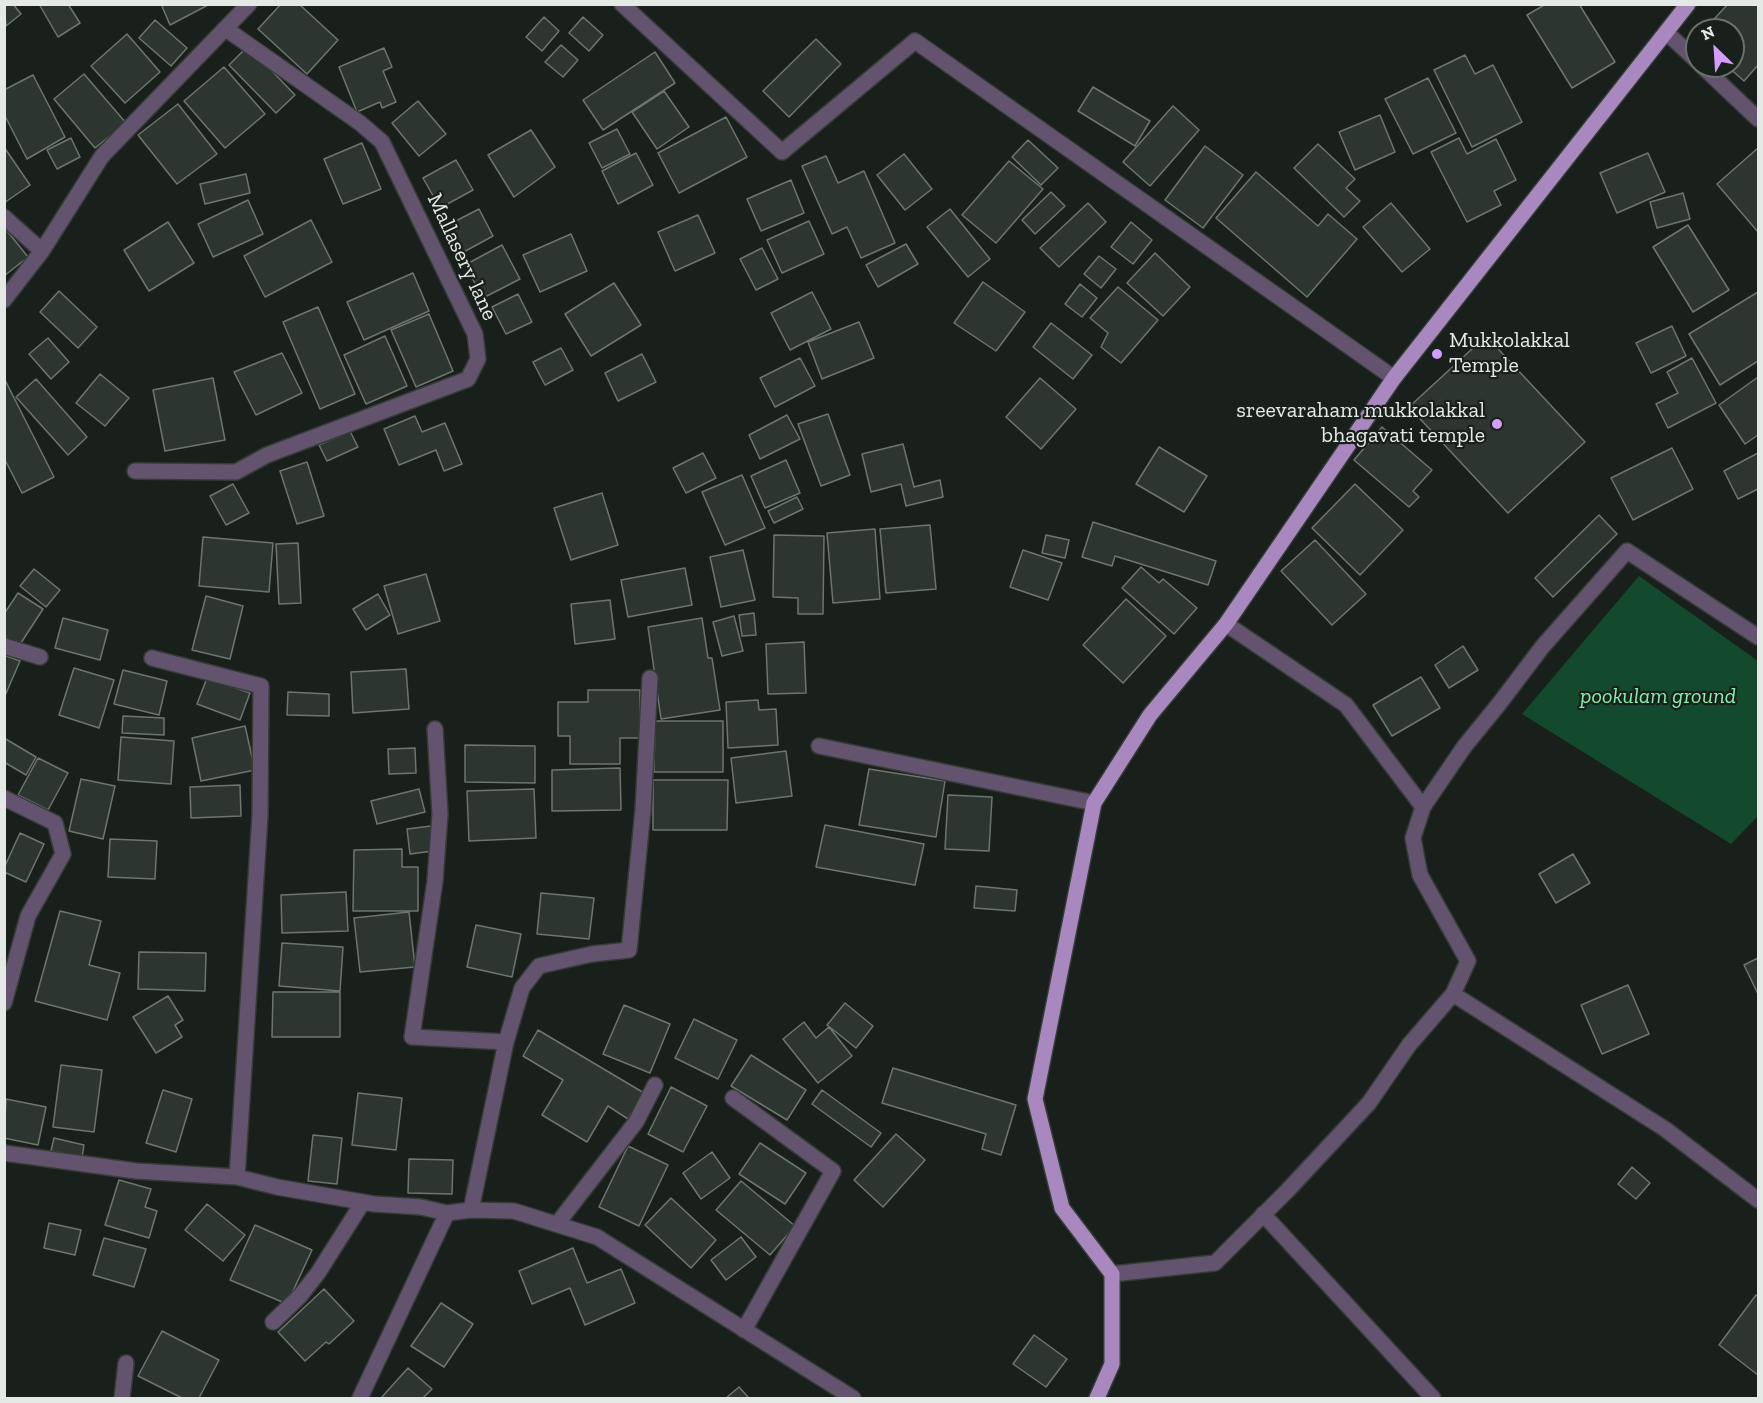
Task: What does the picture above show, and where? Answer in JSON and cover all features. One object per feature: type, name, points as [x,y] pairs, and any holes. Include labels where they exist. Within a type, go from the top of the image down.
[{"type":"main road","points":[[1097,1398],[1112,1364],[1112,1274],[1062,1208],[1035,1099],[1094,803],[1150,715],[1226,624],[1394,378],[1688,4]]},
{"type":"street","points":[[4,300],[42,251],[102,156],[249,4]]},
{"type":"street","points":[[622,4],[782,152],[915,41],[1394,378]]},
{"type":"street","name":"Mallasery lane","points":[[135,471],[236,472],[267,455],[468,379],[478,359],[475,334],[382,142],[360,123],[226,29]]},
{"type":"street","points":[[1666,32],[1685,50]]},
{"type":"street","points":[[1715,78],[1758,119]]},
{"type":"street","points":[[4,217],[42,251]]},
{"type":"street","points":[[1112,1274],[1215,1263],[1288,1190],[1369,1103],[1409,1046],[1453,994],[1468,961],[1420,875],[1413,838],[1423,807],[1464,747],[1543,646],[1628,551],[1758,637]]},
{"type":"street","points":[[1226,624],[1346,705],[1423,807]]},
{"type":"street","points":[[4,646],[40,657]]},
{"type":"street","points":[[152,658],[261,686],[260,815],[237,1177]]},
{"type":"street","points":[[471,1210],[506,1042],[522,988],[539,966],[592,954],[629,950],[643,810],[650,678]]},
{"type":"street","points":[[435,729],[440,814],[435,881],[412,1037],[506,1042]]},
{"type":"street","points":[[819,746],[1094,803]]},
{"type":"street","points":[[4,798],[55,823],[63,854],[28,916],[4,1003]]},
{"type":"street","points":[[1453,994],[1665,1129],[1758,1200]]},
{"type":"street","points":[[557,1224],[636,1122],[655,1085]]},
{"type":"street","points":[[733,1098],[833,1171],[744,1330]]},
{"type":"street","points":[[4,1153],[136,1171],[237,1177],[277,1187],[363,1202],[420,1207],[447,1213],[471,1210],[514,1211],[597,1237],[853,1398]]},
{"type":"street","points":[[273,1322],[300,1296],[318,1273],[363,1202]]},
{"type":"street","points":[[360,1398],[447,1213]]},
{"type":"street","points":[[1263,1214],[1433,1398]]},
{"type":"street","points":[[122,1398],[126,1364]]},
{"type":"green space","name":"pookulam ground","points":[[1639,576],[1758,661],[1758,816],[1731,844],[1522,714]]},
{"type":"building","points":[[4,4],[13,4],[21,14],[6,26]]},
{"type":"building","points":[[39,4],[68,4],[80,23],[58,37]]},
{"type":"building","points":[[161,4],[210,4],[170,25]]},
{"type":"building","points":[[281,4],[299,4],[338,40],[307,74],[258,29]]},
{"type":"building","points":[[1546,4],[1579,4],[1615,62],[1572,88],[1527,15]]},
{"type":"building","points":[[1728,4],[1758,4],[1758,65],[1744,81],[1741,78],[1745,78],[1745,18],[1715,18]]},
{"type":"building","points":[[544,17],[559,31],[542,51],[526,37]]},
{"type":"building","points":[[583,17],[603,35],[589,51],[569,33]]},
{"type":"building","points":[[155,20],[187,48],[171,66],[139,38]]},
{"type":"building","points":[[127,34],[160,72],[125,103],[91,66]]},
{"type":"building","points":[[816,39],[841,64],[789,117],[763,91]]},
{"type":"building","points":[[561,45],[578,60],[563,77],[545,62]]},
{"type":"building","points":[[248,46],[295,95],[276,113],[229,65]]},
{"type":"building","points":[[384,48],[392,67],[383,71],[396,102],[382,108],[380,102],[357,112],[339,67]]},
{"type":"building","points":[[655,52],[675,83],[603,130],[583,100]]},
{"type":"building","points":[[1465,55],[1475,74],[1493,65],[1522,122],[1472,147],[1434,70]]},
{"type":"building","points":[[224,67],[265,114],[225,148],[184,101]]},
{"type":"building","points":[[84,74],[126,123],[95,148],[54,99]]},
{"type":"building","points":[[33,75],[65,137],[27,159],[4,114],[4,90]]},
{"type":"building","points":[[1428,78],[1456,133],[1413,154],[1385,99]]},
{"type":"building","points":[[1093,87],[1150,121],[1135,146],[1078,111]]},
{"type":"building","points":[[664,91],[689,127],[657,149],[632,112]]},
{"type":"building","points":[[418,101],[446,134],[419,156],[392,123]]},
{"type":"building","points":[[178,104],[217,154],[177,184],[138,135]]},
{"type":"building","points":[[1173,106],[1199,130],[1150,186],[1123,162]]},
{"type":"building","points":[[1380,115],[1395,152],[1355,170],[1339,132]]},
{"type":"building","points":[[726,117],[747,157],[679,193],[658,153]]},
{"type":"building","points":[[617,129],[630,154],[602,168],[589,143]]},
{"type":"building","points":[[531,130],[555,167],[514,197],[488,155]]},
{"type":"building","points":[[71,138],[80,157],[57,169],[47,150]]},
{"type":"building","points":[[1459,138],[1467,154],[1496,139],[1516,180],[1494,191],[1501,205],[1467,222],[1431,152]]},
{"type":"building","points":[[1028,140],[1058,168],[1041,185],[1012,157]]},
{"type":"building","points":[[362,143],[381,189],[343,204],[324,159]]},
{"type":"building","points":[[1318,144],[1355,179],[1346,188],[1360,201],[1344,217],[1294,168]]},
{"type":"building","points":[[1205,146],[1243,175],[1203,228],[1165,200]]},
{"type":"building","points":[[4,147],[30,185],[4,203]]},
{"type":"building","points":[[1758,148],[1758,232],[1717,184]]},
{"type":"building","points":[[636,153],[653,185],[618,204],[602,171]]},
{"type":"building","points":[[1648,153],[1665,192],[1617,213],[1600,173]]},
{"type":"building","points":[[904,154],[932,189],[905,210],[877,175]]},
{"type":"building","points":[[826,156],[838,183],[864,171],[895,243],[861,258],[847,227],[832,234],[802,166]]},
{"type":"building","points":[[456,160],[473,190],[440,208],[423,178]]},
{"type":"building","points":[[1009,161],[1043,189],[996,243],[962,215]]},
{"type":"building","points":[[1256,172],[1318,226],[1328,214],[1357,239],[1307,297],[1216,218]]},
{"type":"building","points":[[246,174],[250,193],[205,204],[200,184]]},
{"type":"building","points":[[791,180],[804,213],[761,231],[747,199]]},
{"type":"building","points":[[1051,192],[1065,206],[1035,234],[1022,220]]},
{"type":"building","points":[[1683,193],[1690,219],[1657,228],[1650,202]]},
{"type":"building","points":[[248,200],[263,234],[213,257],[198,224]]},
{"type":"building","points":[[1088,203],[1106,222],[1059,267],[1040,248]]},
{"type":"building","points":[[1391,203],[1430,249],[1402,272],[1363,227]]},
{"type":"building","points":[[479,209],[493,236],[460,254],[446,226]]},
{"type":"building","points":[[950,209],[990,259],[968,277],[927,227]]},
{"type":"building","points":[[698,215],[715,253],[675,271],[658,232]]},
{"type":"building","points":[[311,220],[332,262],[265,297],[244,256]]},
{"type":"building","points":[[809,221],[824,254],[782,273],[767,240]]},
{"type":"building","points":[[168,222],[194,263],[149,291],[124,250]]},
{"type":"building","points":[[1131,222],[1152,240],[1133,264],[1111,247]]},
{"type":"building","points":[[1688,225],[1729,290],[1693,312],[1653,247]]},
{"type":"building","points":[[4,227],[28,257],[4,276]]},
{"type":"building","points":[[571,234],[587,271],[540,292],[523,255]]},
{"type":"building","points":[[906,244],[918,264],[878,287],[866,265]]},
{"type":"building","points":[[502,245],[520,279],[483,298],[465,265]]},
{"type":"building","points":[[762,248],[778,279],[756,290],[740,259]]},
{"type":"building","points":[[1155,253],[1190,287],[1163,316],[1127,283]]},
{"type":"building","points":[[1099,256],[1116,269],[1101,288],[1084,274]]},
{"type":"building","points":[[413,273],[429,311],[364,340],[347,302]]},
{"type":"building","points":[[983,282],[1025,312],[996,351],[954,323]]},
{"type":"building","points":[[614,283],[641,325],[591,356],[565,314]]},
{"type":"building","points":[[1080,284],[1097,298],[1082,317],[1065,304]]},
{"type":"building","points":[[1118,287],[1158,320],[1121,363],[1101,347],[1108,333],[1090,318]]},
{"type":"building","points":[[59,291],[97,327],[78,348],[40,312]]},
{"type":"building","points":[[812,292],[831,329],[790,350],[771,313]]},
{"type":"building","points":[[1758,292],[1758,361],[1720,385],[1689,334]]},
{"type":"building","points":[[518,294],[532,322],[506,334],[492,307]]},
{"type":"building","points":[[318,307],[355,394],[320,409],[283,322]]},
{"type":"building","points":[[429,314],[453,371],[416,387],[391,330]]},
{"type":"building","points":[[859,322],[874,358],[822,379],[808,342]]},
{"type":"building","points":[[1051,323],[1092,355],[1073,379],[1033,347]]},
{"type":"building","points":[[1672,326],[1686,356],[1651,373],[1636,343]]},
{"type":"building","points":[[385,336],[407,386],[366,404],[344,355]]},
{"type":"building","name":"sreevaraham mukkolakkal bhagavati temple","points":[[1486,336],[1585,442],[1508,513],[1409,407]]},
{"type":"building","points":[[48,338],[69,362],[51,379],[29,354]]},
{"type":"building","points":[[561,348],[573,370],[545,385],[533,362]]},
{"type":"building","points":[[282,353],[302,393],[256,415],[234,372]]},
{"type":"building","points":[[642,354],[656,382],[618,401],[605,373]]},
{"type":"building","points":[[800,358],[815,386],[775,407],[760,378]]},
{"type":"building","points":[[1692,358],[1716,403],[1668,428],[1656,404],[1678,393],[1667,372]]},
{"type":"building","points":[[100,374],[129,398],[105,426],[76,403]]},
{"type":"building","points":[[1758,377],[1758,435],[1745,444],[1719,405]]},
{"type":"building","points":[[4,378],[54,477],[22,493],[4,458]]},
{"type":"building","points":[[213,378],[225,440],[165,451],[153,390]]},
{"type":"building","points":[[1040,378],[1076,409],[1041,449],[1006,417]]},
{"type":"building","points":[[36,379],[87,437],[68,455],[16,397]]},
{"type":"building","points":[[828,414],[850,475],[821,486],[798,424]]},
{"type":"building","points":[[787,415],[800,439],[760,459],[749,435]]},
{"type":"building","points":[[415,416],[422,432],[445,423],[462,464],[444,471],[436,450],[399,465],[384,429]]},
{"type":"building","points":[[1382,427],[1432,470],[1413,491],[1419,497],[1409,507],[1354,460]]},
{"type":"building","points":[[350,431],[358,447],[327,461],[319,445]]},
{"type":"building","points":[[903,444],[914,487],[940,480],[943,497],[906,506],[901,484],[871,492],[862,454]]},
{"type":"building","points":[[1159,447],[1207,476],[1184,512],[1136,484]]},
{"type":"building","points":[[1672,448],[1693,489],[1633,520],[1611,478]]},
{"type":"building","points":[[703,453],[716,478],[686,493],[673,468]]},
{"type":"building","points":[[1758,453],[1758,489],[1738,499],[1724,471]]},
{"type":"building","points":[[786,460],[800,493],[765,508],[751,476]]},
{"type":"building","points":[[307,462],[324,516],[297,524],[280,471]]},
{"type":"building","points":[[742,475],[765,528],[725,545],[702,492]]},
{"type":"building","points":[[233,484],[249,513],[226,525],[210,496]]},
{"type":"building","points":[[1355,484],[1403,530],[1360,575],[1312,528]]},
{"type":"building","points":[[602,493],[618,545],[571,560],[554,508]]},
{"type":"building","points":[[797,497],[803,509],[774,523],[768,511]]},
{"type":"building","points":[[1599,515],[1617,534],[1553,597],[1535,578]]},
{"type":"building","points":[[1093,522],[1216,561],[1208,585],[1115,556],[1112,566],[1082,557]]},
{"type":"building","points":[[930,525],[936,589],[886,593],[880,529]]},
{"type":"building","points":[[875,529],[880,599],[833,603],[827,533]]},
{"type":"building","points":[[774,535],[824,536],[823,614],[798,614],[798,598],[773,597]]},
{"type":"building","points":[[1046,535],[1069,540],[1065,558],[1042,553]]},
{"type":"building","points":[[203,537],[273,543],[269,592],[199,586]]},
{"type":"building","points":[[1315,540],[1366,594],[1332,625],[1281,571]]},
{"type":"building","points":[[298,543],[301,603],[279,604],[276,544]]},
{"type":"building","points":[[743,550],[755,600],[721,607],[710,557]]},
{"type":"building","points":[[1023,550],[1062,563],[1048,600],[1010,587]]},
{"type":"building","points":[[1141,567],[1159,583],[1163,579],[1197,608],[1174,634],[1122,588]]},
{"type":"building","points":[[685,568],[692,605],[628,617],[621,580]]},
{"type":"building","points":[[34,569],[60,590],[46,607],[20,586]]},
{"type":"building","points":[[426,574],[440,621],[398,634],[384,586]]},
{"type":"building","points":[[18,593],[43,609],[19,646],[4,637],[4,614]]},
{"type":"building","points":[[378,594],[390,615],[366,630],[353,609]]},
{"type":"building","points":[[206,596],[243,606],[230,659],[192,650]]},
{"type":"building","points":[[1126,599],[1166,636],[1123,683],[1083,645]]},
{"type":"building","points":[[610,600],[615,639],[575,644],[571,604]]},
{"type":"building","points":[[754,613],[756,635],[742,636],[739,615]]},
{"type":"building","points":[[734,616],[743,651],[722,656],[713,622]]},
{"type":"building","points":[[63,618],[108,630],[100,660],[55,648]]},
{"type":"building","points":[[702,618],[708,658],[712,658],[720,710],[661,719],[648,627]]},
{"type":"building","points":[[804,642],[806,693],[768,694],[766,644]]},
{"type":"building","points":[[1463,646],[1478,670],[1449,688],[1435,665]]},
{"type":"building","points":[[4,655],[20,661],[4,698]]},
{"type":"building","points":[[74,668],[114,680],[99,728],[59,715]]},
{"type":"building","points":[[406,669],[409,709],[353,713],[351,672]]},
{"type":"building","points":[[123,670],[167,681],[159,715],[114,704]]},
{"type":"building","points":[[1421,677],[1440,708],[1392,736],[1373,705]]},
{"type":"building","points":[[207,678],[250,693],[240,720],[197,704]]},
{"type":"building","points":[[588,690],[640,690],[640,738],[620,738],[620,764],[570,764],[570,736],[558,736],[558,702],[588,702]]},
{"type":"building","points":[[288,692],[329,694],[329,716],[287,715]]},
{"type":"building","points":[[758,700],[759,710],[776,709],[778,745],[728,748],[726,702]]},
{"type":"building","points":[[123,716],[164,718],[164,735],[122,733]]},
{"type":"building","points":[[655,721],[723,721],[723,772],[654,772]]},
{"type":"building","points":[[245,726],[255,770],[201,781],[192,738]]},
{"type":"building","points":[[121,737],[174,741],[171,784],[118,780]]},
{"type":"building","points":[[4,738],[36,757],[26,775],[4,762]]},
{"type":"building","points":[[465,745],[535,746],[535,783],[465,782]]},
{"type":"building","points":[[415,748],[416,773],[389,774],[388,749]]},
{"type":"building","points":[[786,751],[792,796],[736,803],[731,758]]},
{"type":"building","points":[[38,758],[68,773],[48,810],[18,795]]},
{"type":"building","points":[[620,768],[621,810],[552,811],[552,770]]},
{"type":"building","points":[[869,769],[945,781],[936,837],[859,825]]},
{"type":"building","points":[[81,779],[115,786],[103,839],[69,831]]},
{"type":"building","points":[[653,780],[728,780],[727,830],[653,830]]},
{"type":"building","points":[[240,785],[241,816],[191,818],[190,787]]},
{"type":"building","points":[[419,789],[425,812],[377,824],[371,801]]},
{"type":"building","points":[[534,789],[536,838],[469,841],[467,791]]},
{"type":"building","points":[[948,795],[992,797],[989,851],[945,849]]},
{"type":"building","points":[[825,825],[924,844],[915,885],[816,867]]},
{"type":"building","points":[[431,826],[433,851],[410,854],[407,829]]},
{"type":"building","points":[[20,833],[44,844],[26,882],[4,872]]},
{"type":"building","points":[[110,839],[157,841],[155,879],[108,877]]},
{"type":"building","points":[[402,849],[402,867],[418,867],[418,911],[353,911],[354,850]]},
{"type":"building","points":[[1573,854],[1590,883],[1556,903],[1539,874]]},
{"type":"building","points":[[976,886],[1017,890],[1015,911],[974,908]]},
{"type":"building","points":[[346,892],[348,931],[282,933],[281,895]]},
{"type":"building","points":[[541,893],[594,898],[589,939],[537,934]]},
{"type":"building","points":[[60,911],[101,921],[89,965],[120,973],[107,1020],[35,1001]]},
{"type":"building","points":[[409,912],[415,967],[360,972],[354,918]]},
{"type":"building","points":[[476,925],[521,934],[512,977],[467,967]]},
{"type":"building","points":[[282,943],[343,947],[340,991],[279,986]]},
{"type":"building","points":[[139,952],[206,953],[205,991],[138,989]]},
{"type":"building","points":[[1758,958],[1758,994],[1744,965]]},
{"type":"building","points":[[1628,985],[1649,1034],[1602,1054],[1581,1005]]},
{"type":"building","points":[[273,992],[340,992],[340,1037],[272,1037]]},
{"type":"building","points":[[168,996],[183,1020],[175,1025],[182,1037],[156,1053],[133,1017]]},
{"type":"building","points":[[845,1003],[873,1026],[856,1048],[827,1025]]},
{"type":"building","points":[[624,1005],[670,1024],[650,1073],[603,1054]]},
{"type":"building","points":[[694,1019],[737,1040],[718,1079],[675,1058]]},
{"type":"building","points":[[804,1022],[816,1038],[829,1027],[852,1056],[818,1083],[783,1039]]},
{"type":"building","points":[[538,1030],[644,1093],[628,1119],[608,1106],[587,1142],[542,1115],[563,1080],[523,1056]]},
{"type":"building","points":[[751,1055],[806,1090],[787,1120],[731,1086]]},
{"type":"building","points":[[61,1065],[102,1070],[94,1132],[53,1127]]},
{"type":"building","points":[[893,1068],[1016,1105],[1001,1155],[982,1149],[986,1134],[882,1103]]},
{"type":"building","points":[[671,1087],[707,1106],[683,1152],[648,1134]]},
{"type":"building","points":[[163,1090],[192,1099],[176,1152],[146,1143]]},
{"type":"building","points":[[822,1090],[881,1133],[871,1147],[812,1104]]},
{"type":"building","points":[[358,1093],[402,1098],[396,1150],[352,1145]]},
{"type":"building","points":[[6,1099],[46,1107],[38,1145],[4,1138]]},
{"type":"building","points":[[896,1134],[925,1160],[883,1207],[854,1180]]},
{"type":"building","points":[[313,1135],[342,1138],[337,1184],[308,1181]]},
{"type":"building","points":[[54,1138],[84,1145],[82,1157],[51,1151]]},
{"type":"building","points":[[760,1143],[806,1173],[785,1204],[739,1174]]},
{"type":"building","points":[[628,1146],[668,1165],[639,1226],[599,1207]]},
{"type":"building","points":[[712,1152],[730,1178],[701,1199],[683,1173]]},
{"type":"building","points":[[409,1159],[453,1160],[452,1194],[408,1193]]},
{"type":"building","points":[[1632,1167],[1650,1183],[1636,1199],[1618,1184]]},
{"type":"building","points":[[119,1180],[151,1189],[145,1207],[157,1211],[149,1238],[105,1225]]},
{"type":"building","points":[[741,1181],[795,1226],[770,1255],[716,1210]]},
{"type":"building","points":[[671,1198],[716,1240],[691,1268],[645,1225]]},
{"type":"building","points":[[207,1204],[245,1235],[223,1261],[185,1230]]},
{"type":"building","points":[[49,1223],[81,1230],[75,1255],[44,1248]]},
{"type":"building","points":[[255,1225],[312,1250],[287,1304],[230,1280]]},
{"type":"building","points":[[741,1237],[756,1257],[726,1280],[711,1260]]},
{"type":"building","points":[[104,1238],[146,1249],[134,1287],[93,1275]]},
{"type":"building","points":[[573,1248],[587,1283],[621,1269],[635,1303],[585,1325],[570,1288],[532,1304],[519,1271]]},
{"type":"building","points":[[324,1289],[354,1321],[329,1344],[326,1342],[305,1361],[278,1332]]},
{"type":"building","points":[[1756,1295],[1758,1296],[1758,1375],[1719,1345]]},
{"type":"building","points":[[441,1303],[473,1324],[444,1367],[411,1346]]},
{"type":"building","points":[[162,1331],[219,1360],[199,1398],[182,1398],[138,1376]]},
{"type":"building","points":[[1034,1335],[1067,1359],[1046,1387],[1013,1364]]},
{"type":"building","points":[[408,1368],[432,1389],[423,1398],[381,1398]]},
{"type":"building","points":[[739,1387],[749,1398],[726,1398]]},
{"type":"place","name":"Mukkolakkal Temple","points":[[1437,354]]},
{"type":"place","name":"sreevaraham mukkolakkal bhagavati temple","points":[[1497,424]]}]
